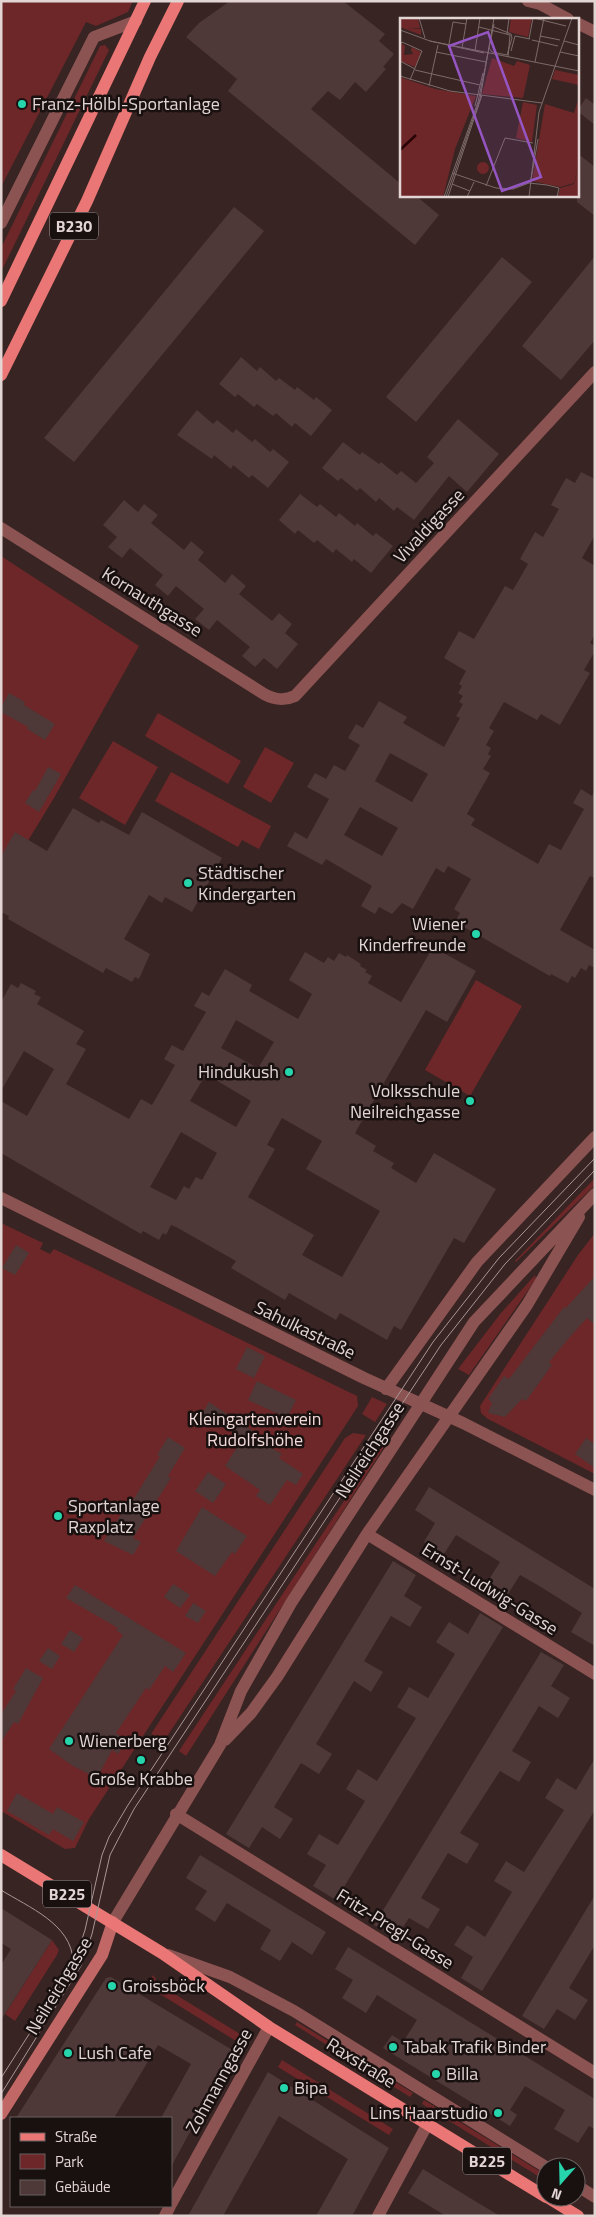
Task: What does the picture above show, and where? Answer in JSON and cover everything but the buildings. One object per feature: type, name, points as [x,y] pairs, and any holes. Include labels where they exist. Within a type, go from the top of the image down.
[{"type":"main road","name":"B230","points":[[1,301],[145,1]]},
{"type":"main road","name":"B230","points":[[1,375],[87,201],[150,57],[178,1]]},
{"type":"main road","name":"Raxstraße","points":[[1,1855],[162,1953],[269,2027],[536,2191]]},
{"type":"main road","name":"Raxstraße","points":[[563,2207],[578,2216]]},
{"type":"street","points":[[528,1],[540,4],[566,18]]},
{"type":"street","points":[[1,223],[94,37],[136,21]]},
{"type":"street","points":[[578,24],[595,32]]},
{"type":"street","name":"Vivaldigasse","points":[[286,700],[295,696],[334,655],[595,372]]},
{"type":"street","name":"Kornauthgasse","points":[[1,528],[264,694],[276,699],[286,700]]},
{"type":"street","name":"Neilreichgasse","points":[[386,1389],[476,1262],[595,1137]]},
{"type":"street","name":"Neilreichgasse","points":[[1,2114],[102,1955],[113,1922],[176,1814],[220,1745],[241,1691],[291,1603],[474,1322],[592,1197]]},
{"type":"street","name":"Neilreichgasse","points":[[220,1745],[252,1713],[367,1534],[527,1305],[592,1197]]},
{"type":"street","name":"Sahulkastraße","points":[[1,1198],[386,1389],[448,1416],[595,1490]]},
{"type":"street","name":"Ernst-Ludwig-Gasse","points":[[367,1534],[595,1674]]},
{"type":"street","name":"Fritz-Pregl-Gasse","points":[[176,1814],[595,2073]]},
{"type":"street","name":"Raxstraße","points":[[162,1953],[230,1977],[294,2011],[536,2161]]},
{"type":"street","name":"Zohmanngasse","points":[[172,2203],[269,2027]]},
{"type":"street","points":[[378,2216],[428,2125]]},
{"type":"green space","name":"Franz-Hölbl-Sportanlage","points":[[1,1],[133,1],[128,12],[96,26],[86,22],[1,187]]},
{"type":"green space","points":[[105,45],[109,50],[1,272],[1,248],[100,46]]},
{"type":"green space","points":[[1,556],[139,646],[54,798],[1,885]]},
{"type":"green space","points":[[158,713],[241,761],[228,784],[145,736]]},
{"type":"green space","points":[[113,741],[158,767],[125,825],[79,798]]},
{"type":"green space","points":[[265,747],[294,763],[271,803],[243,787]]},
{"type":"green space","points":[[171,772],[271,826],[259,849],[242,840],[238,847],[155,801]]},
{"type":"green space","points":[[476,980],[522,1006],[470,1096],[425,1070]]},
{"type":"green space","points":[[595,1178],[595,1185],[516,1262],[515,1261]]},
{"type":"green space","name":"Kleingartenverein Rudolfshöhe","points":[[1,1223],[43,1243],[40,1249],[50,1254],[54,1249],[357,1396],[358,1406],[89,1819],[75,1848],[65,1849],[1,1811]]},
{"type":"green space","points":[[595,1233],[595,1474],[488,1419],[481,1413],[480,1406],[578,1255]]},
{"type":"green space","points":[[535,1275],[536,1279],[469,1375],[458,1369],[501,1313]]},
{"type":"green space","points":[[372,1397],[387,1404],[375,1422],[362,1414]]},
{"type":"green space","points":[[353,1433],[366,1435],[164,1741],[151,1734],[345,1438]]},
{"type":"green space","points":[[381,1441],[386,1444],[186,1756],[179,1751],[375,1454],[373,1453]]},
{"type":"green space","points":[[52,1940],[59,1950],[57,1955],[15,2021],[5,2014]]},
{"type":"green space","points":[[153,1975],[156,1979],[155,1982],[240,2034],[236,2041],[147,1986]]},
{"type":"green space","points":[[297,2022],[413,2093],[410,2097],[295,2025]]},
{"type":"green space","points":[[282,2060],[393,2129],[389,2135],[278,2067]]},
{"type":"green space","points":[[424,2100],[536,2169],[536,2175],[422,2104]]},
{"type":"tram line","points":[[1,2078],[60,1986],[76,1957],[85,1930],[102,1855],[109,1837],[128,1805],[433,1342],[499,1258],[595,1158]]},
{"type":"tram line","points":[[1,2094],[81,1966],[92,1934],[110,1855],[134,1809],[441,1345],[505,1264],[595,1170]]},
{"type":"tram line","points":[[1,1890],[35,1910],[57,1927],[71,1948],[73,1961]]},
{"type":"place","name":"Franz-Hölbl-Sportanlage","points":[[22,104]]},
{"type":"place","name":"Städtischer Kindergarten","points":[[188,883]]},
{"type":"place","name":"Wiener Kinderfreunde","points":[[476,934]]},
{"type":"place","name":"Hindukush","points":[[289,1072]]},
{"type":"place","name":"Volksschule Neilreichgasse","points":[[470,1101]]},
{"type":"place","name":"Sportanlage Raxplatz","points":[[58,1516]]},
{"type":"place","name":"Wienerberg","points":[[69,1741]]},
{"type":"place","name":"Große Krabbe","points":[[141,1760]]},
{"type":"place","name":"Groissböck","points":[[112,1986]]},
{"type":"place","name":"Tabak Trafik Binder","points":[[393,2047]]},
{"type":"place","name":"Lush Cafe","points":[[68,2053]]},
{"type":"place","name":"Billa","points":[[436,2074]]},
{"type":"place","name":"Bipa","points":[[284,2088]]},
{"type":"place","name":"Lins Haarstudio","points":[[498,2113]]}]
